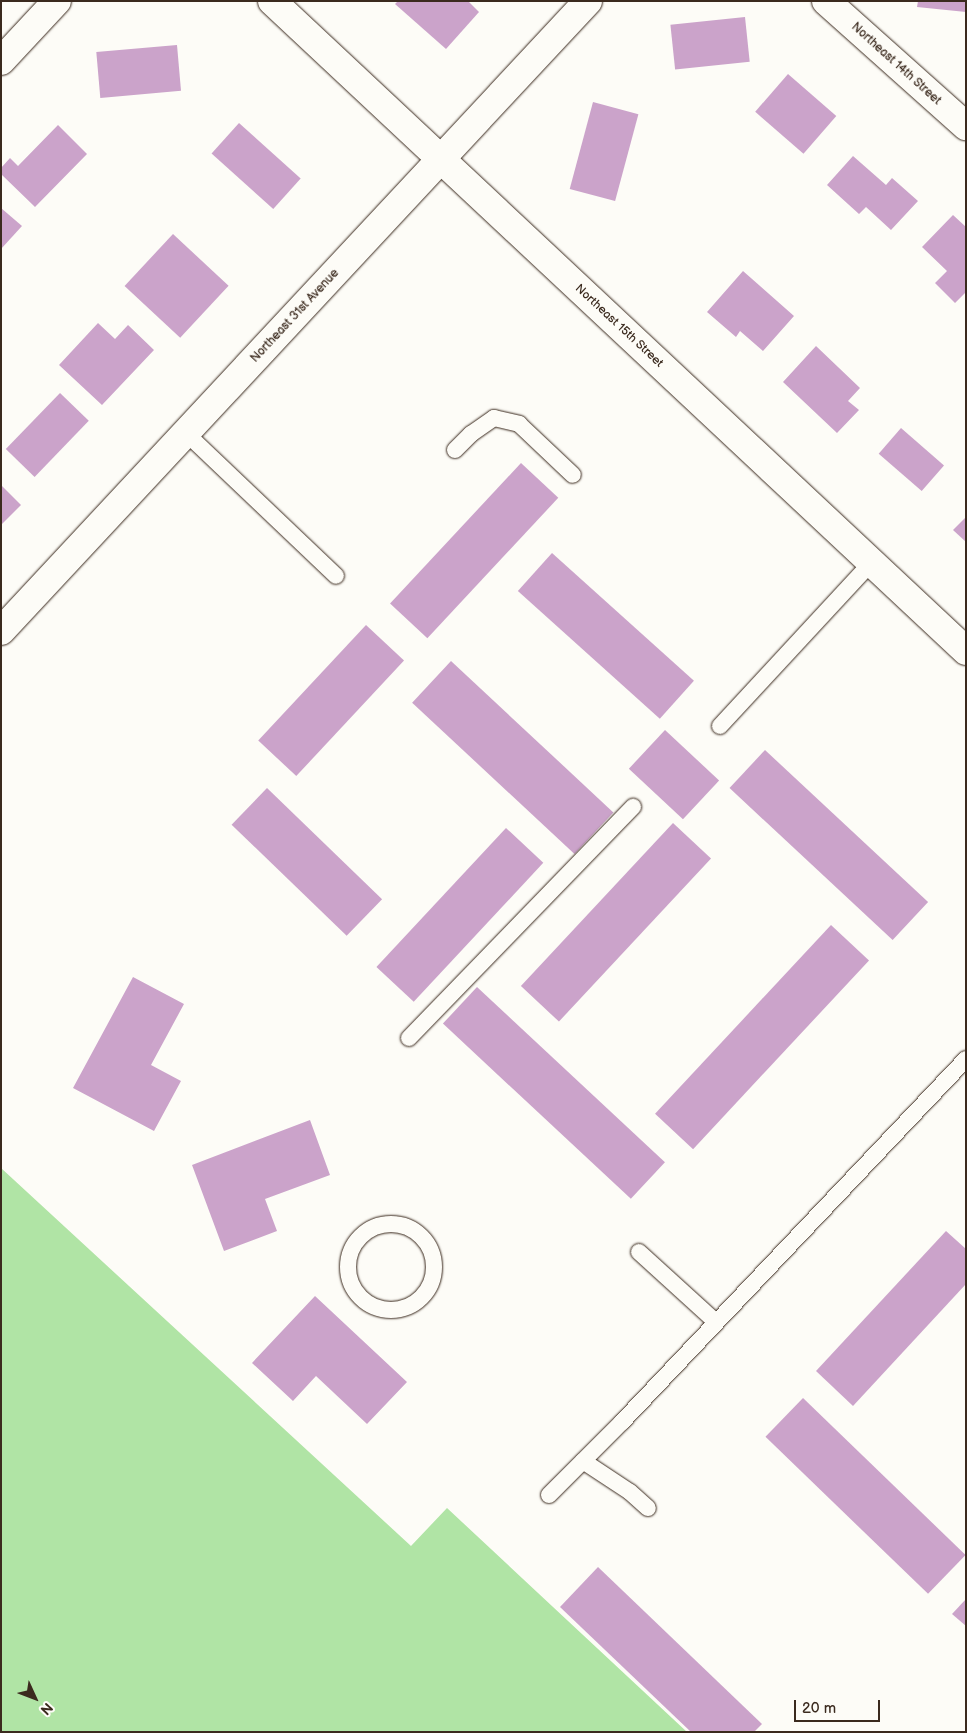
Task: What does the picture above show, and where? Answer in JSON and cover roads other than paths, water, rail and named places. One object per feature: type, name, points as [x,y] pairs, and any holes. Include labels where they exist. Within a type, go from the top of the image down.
[{"type":"street","points":[[1,61],[57,1]]},
{"type":"street","name":"Northeast 15th Street","points":[[272,1],[966,651]]},
{"type":"street","name":"Northeast 31st Avenue","points":[[1,631],[442,160],[588,1]]},
{"type":"street","name":"Northeast 14th Street","points":[[826,1],[966,126]]},
{"type":"lane","points":[[454,450],[471,434],[494,418],[519,424],[573,475]]},
{"type":"lane","points":[[186,433],[336,576]]},
{"type":"lane","points":[[720,726],[871,563]]},
{"type":"lane","points":[[409,1038],[633,807]]},
{"type":"lane","points":[[549,1495],[966,1059]]},
{"type":"lane","points":[[385,1224],[402,1225],[417,1232],[428,1244],[434,1261],[433,1278],[426,1293],[413,1304],[397,1310],[380,1309],[365,1302],[354,1290],[348,1274],[349,1257],[354,1243],[369,1230],[385,1224]]},
{"type":"lane","points":[[639,1252],[716,1322]]},
{"type":"lane","points":[[582,1462],[630,1492],[648,1508]]}]
